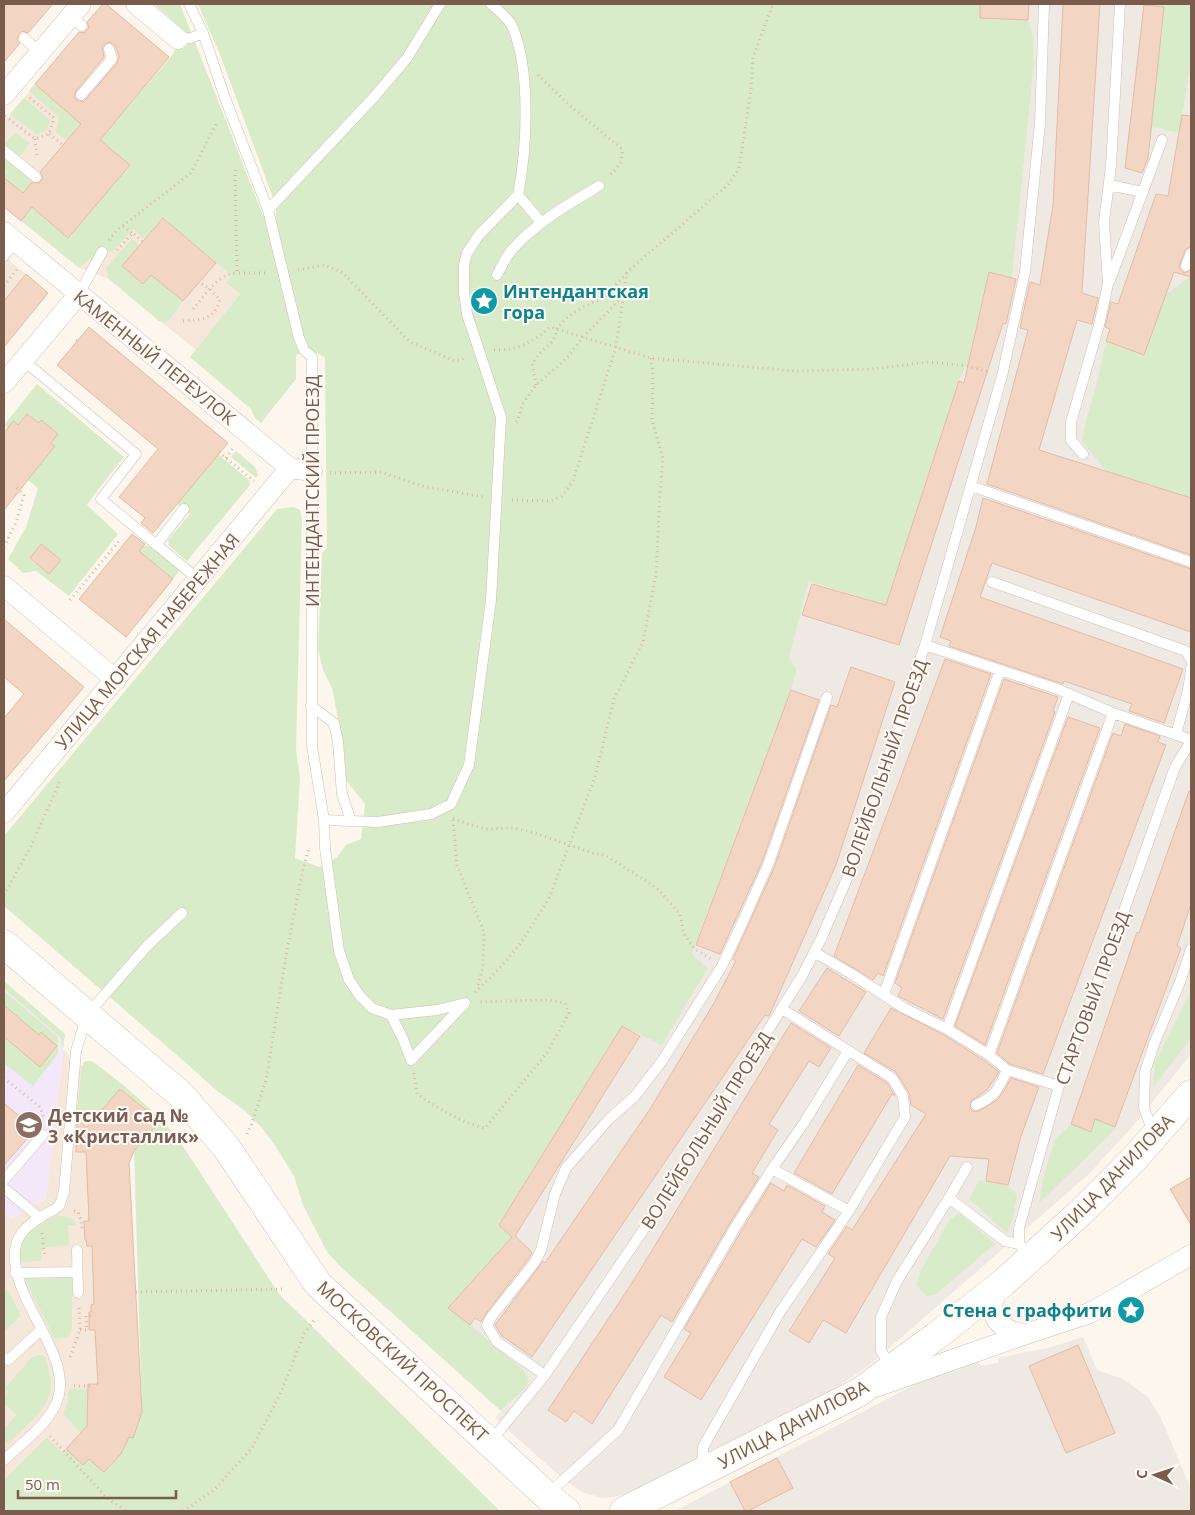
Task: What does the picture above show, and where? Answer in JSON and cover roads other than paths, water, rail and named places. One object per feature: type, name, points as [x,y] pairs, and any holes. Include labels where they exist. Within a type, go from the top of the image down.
[{"type":"street","points":[[143,6],[178,39]]},
{"type":"street","points":[[4,95],[40,53],[78,15]]},
{"type":"street","name":"КАМЕННЫЙ ПЕРЕУЛОК","points":[[8,243],[79,294],[290,468]]},
{"type":"street","points":[[4,383],[79,294]]},
{"type":"street","points":[[290,468],[322,472]]},
{"type":"street","name":"УЛИЦА МОРСКАЯ НАБЕРЕЖНАЯ","points":[[4,814],[290,468]]},
{"type":"street","points":[[4,588],[116,680]]},
{"type":"street","name":"МОСКОВСКИЙ ПРОСПЕКТ","points":[[4,944],[181,1095],[226,1147],[318,1284],[556,1503]]},
{"type":"street","name":"УЛИЦА ДАНИЛОВА","points":[[624,1511],[858,1393],[935,1337],[1004,1282],[1025,1251],[1080,1213],[1191,1095]]},
{"type":"street","points":[[858,1393],[1030,1332],[1090,1313],[1191,1255]]},
{"type":"street","points":[[1004,1282],[993,1300],[998,1321],[1010,1331],[1018,1333],[1030,1332]]},
{"type":"lane","name":"ИНТЕНДАНТСКИЙ ПРОЕЗД","points":[[189,4],[203,33],[225,98],[268,210],[299,338],[304,350],[312,357],[322,472],[311,514],[312,746],[324,820],[325,848],[339,951],[349,980],[360,996],[372,1008],[391,1015]]},
{"type":"lane","points":[[268,210],[374,97],[407,58],[440,4]]},
{"type":"lane","points":[[324,820],[378,822],[431,814],[451,804],[469,765],[491,600],[501,417],[468,314],[464,292],[464,265],[467,253],[479,235],[518,195],[524,141],[525,95],[520,50],[512,24],[491,4]]},
{"type":"lane","name":"ВОЛЕЙБОЛЬНЫЙ ПРОЕЗД","points":[[490,1442],[545,1375],[642,1232],[782,1009],[814,952],[852,867],[925,645],[1002,376],[1025,272],[1040,123],[1044,4]]},
{"type":"lane","points":[[1108,284],[1104,222],[1111,166],[1120,4]]},
{"type":"lane","points":[[178,39],[191,38],[203,33]]},
{"type":"lane","points":[[24,38],[40,53]]},
{"type":"lane","points":[[81,95],[112,59],[109,49]]},
{"type":"lane","points":[[1082,454],[1071,440],[1071,422],[1100,325],[1108,284],[1162,140]]},
{"type":"lane","points":[[4,151],[36,177]]},
{"type":"lane","points":[[1109,185],[1143,192]]},
{"type":"lane","points":[[497,275],[510,252],[551,214],[599,186]]},
{"type":"lane","points":[[518,195],[542,222]]},
{"type":"lane","points":[[79,294],[102,252]]},
{"type":"lane","points":[[1186,266],[1191,253]]},
{"type":"lane","points":[[23,360],[136,454],[101,499],[198,580]]},
{"type":"lane","points":[[971,486],[1191,562]]},
{"type":"lane","points":[[156,544],[184,510]]},
{"type":"lane","points":[[992,582],[1186,651],[1191,660]]},
{"type":"lane","points":[[925,645],[1068,694],[1113,713],[1191,741]]},
{"type":"lane","points":[[1176,735],[1191,682],[1191,668]]},
{"type":"lane","points":[[884,994],[1000,670]]},
{"type":"lane","points":[[947,1029],[1068,694]]},
{"type":"lane","points":[[545,1375],[497,1342],[487,1325],[535,1262],[541,1250],[555,1194],[566,1168],[609,1119],[635,1096],[657,1068],[722,966],[768,865],[827,697]]},
{"type":"lane","points":[[311,706],[334,724],[338,742],[342,794],[351,821]]},
{"type":"lane","points":[[989,1055],[1113,713]]},
{"type":"lane","name":"СТАРТОВЫЙ ПРОЕЗД","points":[[1025,1251],[1020,1228],[1059,1086],[1175,767],[1191,741]]},
{"type":"lane","points":[[4,1460],[40,1426],[56,1404],[61,1385],[56,1361],[42,1329],[25,1299],[16,1273],[15,1248],[23,1230],[59,1206],[64,1192],[76,1051],[87,1015],[147,946],[182,913]]},
{"type":"lane","points":[[1154,1136],[1144,1108],[1145,1072],[1191,949]]},
{"type":"lane","points":[[814,952],[904,1008],[947,1029],[989,1055],[1007,1070],[1059,1086]]},
{"type":"lane","points":[[465,1003],[412,1060],[404,1039],[391,1015],[437,1010],[465,1003]]},
{"type":"lane","points":[[703,1472],[703,1447],[780,1312],[849,1211],[905,1117],[903,1096],[892,1078],[782,1009]]},
{"type":"lane","points":[[556,1503],[618,1430],[736,1226],[804,1123],[848,1050]]},
{"type":"lane","points":[[976,1105],[991,1098],[1007,1070]]},
{"type":"lane","points":[[4,1180],[43,1135]]},
{"type":"lane","points":[[892,1368],[881,1351],[880,1317],[896,1281],[967,1167]]},
{"type":"lane","points":[[772,1169],[849,1211]]},
{"type":"lane","points":[[4,1188],[40,1218]]},
{"type":"lane","points":[[949,1198],[1005,1241],[1025,1251]]},
{"type":"lane","points":[[77,1250],[78,1293]]},
{"type":"lane","points":[[16,1273],[77,1272]]},
{"type":"lane","points":[[4,1358],[8,1360],[42,1329]]},
{"type":"place","name":"Интендантская гора","points":[[484,301]]},
{"type":"place","name":"Детский сад № 3 «Кристаллик»","points":[[29,1125]]},
{"type":"place","name":"Стена с граффити","points":[[1131,1310]]}]
